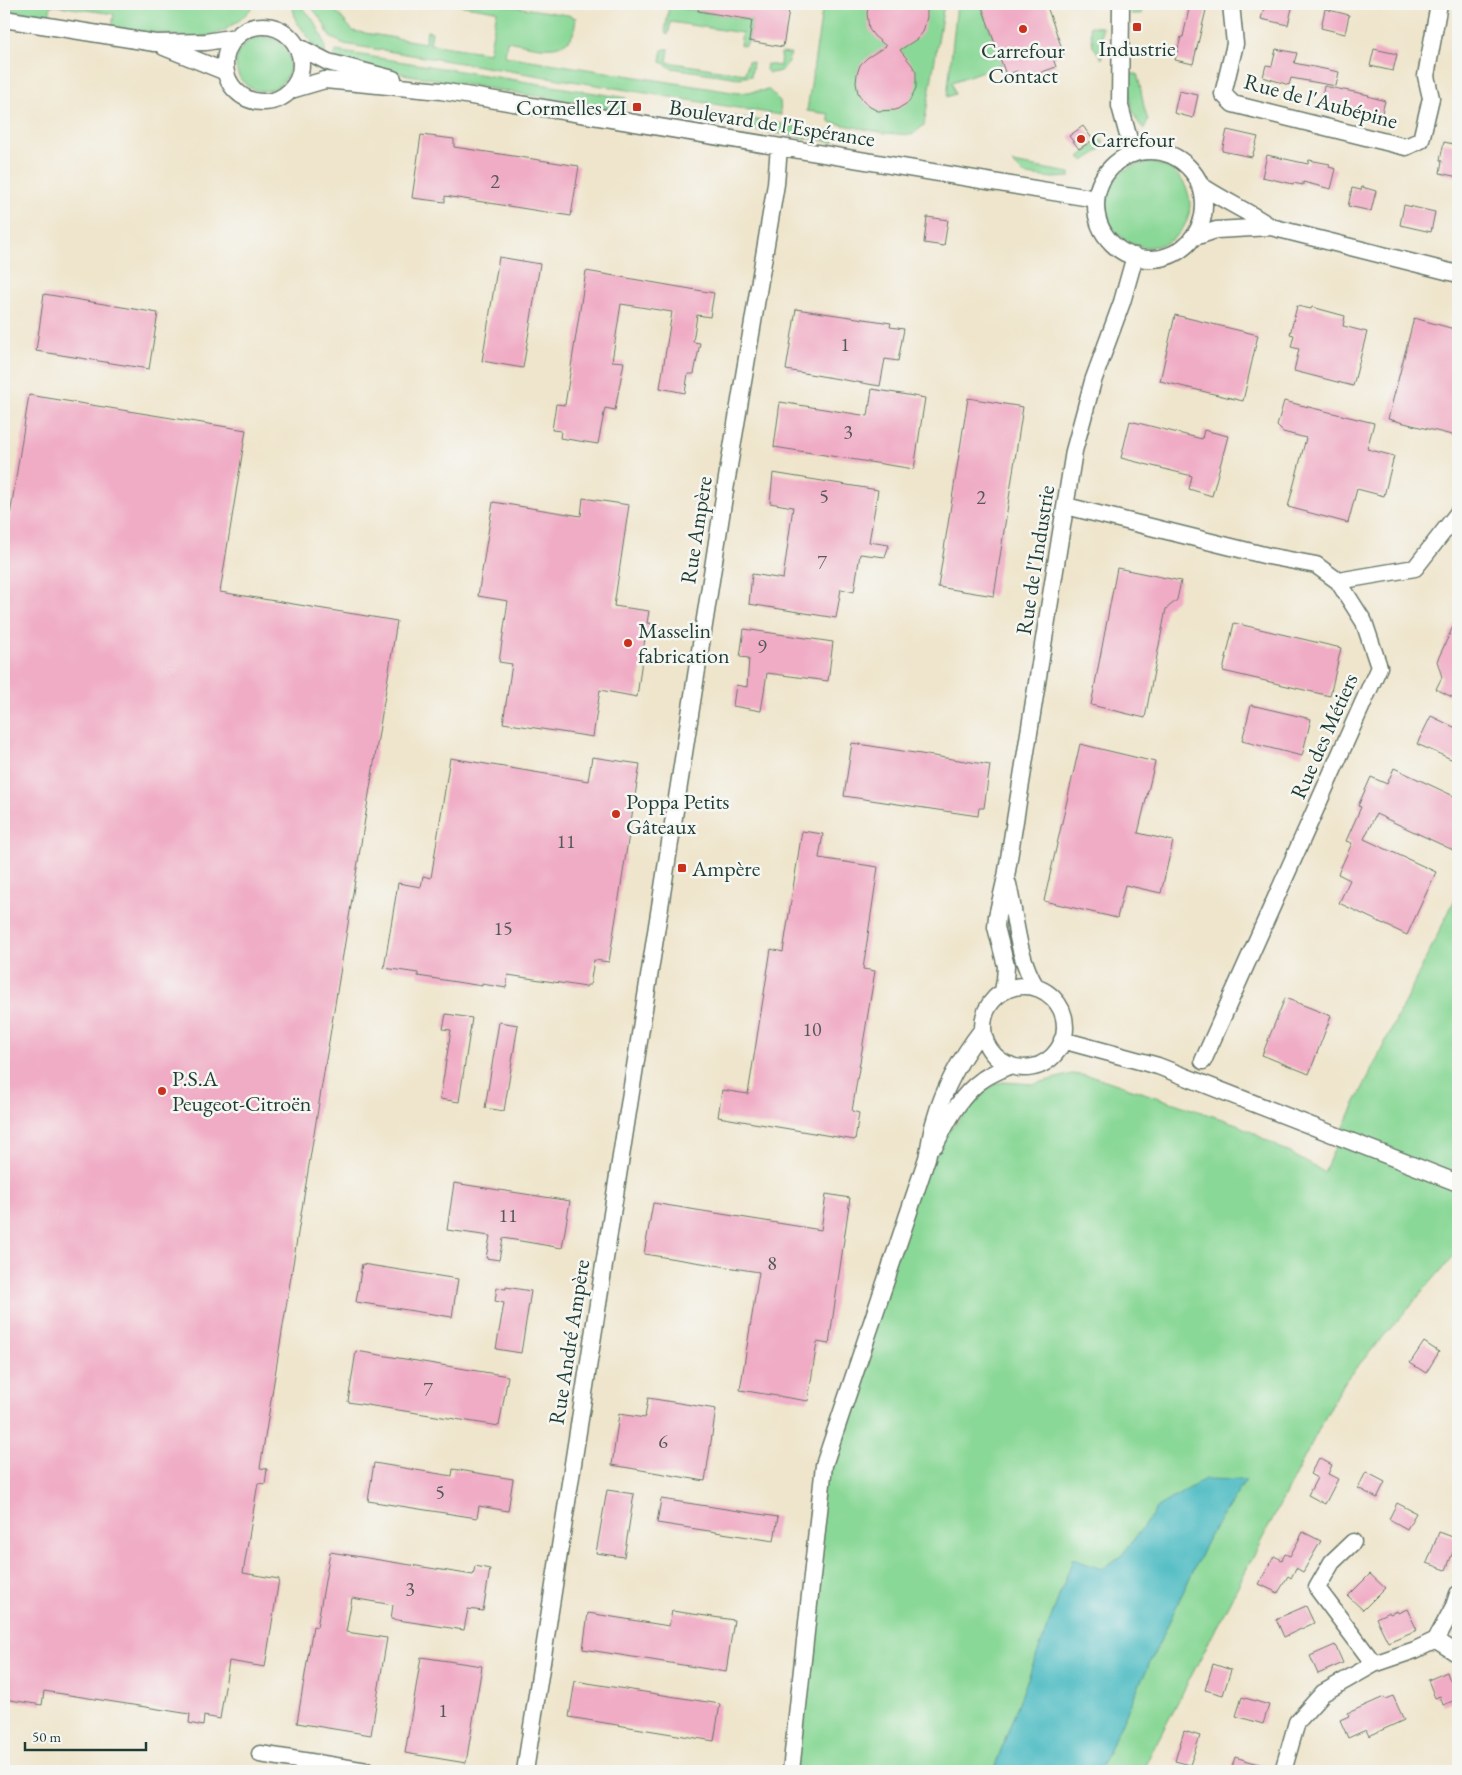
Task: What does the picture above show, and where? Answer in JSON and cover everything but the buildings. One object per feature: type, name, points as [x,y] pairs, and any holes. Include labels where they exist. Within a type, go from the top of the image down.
[{"type":"street","points":[[1121,4],[1120,106],[1133,154]]},
{"type":"street","name":"Rue de l'Aubépine","points":[[1231,4],[1235,44],[1223,94],[1233,104],[1406,147],[1421,140],[1430,98],[1426,76],[1439,4]]},
{"type":"street","name":"Boulevard de l'Espérance","points":[[4,19],[155,43],[206,42],[236,37],[248,29],[259,26],[270,26],[282,30],[298,46],[328,62],[441,91]]},
{"type":"street","points":[[226,72],[226,54],[236,37]]},
{"type":"street","name":"Boulevard de l'Espérance","points":[[155,43],[226,72],[230,83],[237,92],[253,101],[272,101],[292,90],[325,80],[441,91],[1096,199]]},
{"type":"street","points":[[292,90],[298,80],[301,69],[301,57],[298,46]]},
{"type":"street","name":"Rue Ampère","points":[[658,920],[726,484],[776,184],[779,147]]},
{"type":"street","points":[[1156,151],[1172,156],[1186,165],[1199,184],[1202,193],[1203,212],[1197,230],[1184,246],[1166,256],[1146,258],[1135,256],[1118,248],[1105,235],[1098,218],[1096,199],[1100,184],[1108,171],[1120,160],[1133,154],[1156,151]]},
{"type":"street","points":[[1199,184],[1271,227]]},
{"type":"street","points":[[1192,238],[1216,230],[1271,227],[1458,274]]},
{"type":"street","name":"Rue de l'Industrie","points":[[1003,991],[1006,966],[996,927],[997,916],[1006,877],[1074,451],[1093,381],[1122,302],[1135,256]]},
{"type":"street","name":"Rue des Métiers","points":[[1066,506],[1268,556],[1316,565],[1338,581],[1364,622],[1379,668],[1203,1061]]},
{"type":"street","points":[[1338,581],[1415,568],[1458,513]]},
{"type":"street","name":"Rue de l'Industrie","points":[[1006,877],[1020,949],[1036,987]]},
{"type":"street","name":"Rue André Ampère","points":[[524,1771],[658,920]]},
{"type":"street","points":[[1024,985],[1036,987],[1054,998],[1060,1006],[1064,1021],[1062,1040],[1053,1056],[1038,1065],[1028,1067],[1002,1062],[989,1049],[982,1030],[982,1022],[988,1005],[1003,991],[1024,985]]},
{"type":"street","points":[[791,1771],[824,1465],[927,1158],[935,1119],[948,1087],[968,1049],[982,1030]]},
{"type":"street","points":[[1062,1040],[1158,1066],[1458,1183]]},
{"type":"street","points":[[927,1158],[954,1110],[972,1089],[982,1080],[1010,1065]]},
{"type":"street","points":[[1353,1542],[1332,1562],[1316,1588],[1374,1664]]},
{"type":"street","points":[[1283,1771],[1297,1722],[1323,1692],[1374,1664],[1416,1650],[1436,1640],[1454,1606],[1458,1594]]},
{"type":"street","points":[[1436,1640],[1458,1654]]},
{"type":"street","points":[[260,1754],[367,1771]]},
{"type":"green space","points":[[4,4],[256,4],[241,19],[225,30],[213,35],[194,38],[112,27],[114,14],[51,5],[49,17],[4,9]]},
{"type":"green space","points":[[292,4],[304,10],[315,23],[323,40],[325,54],[312,45],[296,21]]},
{"type":"green space","points":[[309,4],[330,4],[353,31],[425,43],[427,31],[432,32],[430,44],[489,53],[497,11],[451,4],[497,4],[568,15],[576,18],[573,34],[568,41],[553,47],[543,47],[507,41],[505,56],[738,93],[769,90],[780,101],[781,115],[344,44],[330,37],[323,22]]},
{"type":"green space","points":[[823,4],[944,4],[924,125],[912,135],[884,133],[829,122],[829,114],[807,111]]},
{"type":"green space","points":[[957,4],[981,4],[1002,64],[952,82],[955,94],[947,97]]},
{"type":"green space","points":[[1131,4],[1142,4],[1141,14],[1131,14]]},
{"type":"green space","points":[[669,6],[752,20],[749,41],[745,46],[740,45],[742,33],[671,22],[668,35],[665,32]]},
{"type":"green space","points":[[1090,26],[1102,27],[1102,59],[1093,46]]},
{"type":"green space","points":[[258,37],[268,37],[278,41],[286,49],[290,64],[286,79],[278,87],[268,91],[258,91],[248,87],[240,79],[236,69],[236,59],[240,49],[248,41]]},
{"type":"green space","points":[[669,49],[667,62],[745,74],[748,61],[753,62],[751,76],[739,78],[672,68],[661,62],[662,50]]},
{"type":"green space","points":[[336,51],[626,98],[624,111],[397,73],[334,58]]},
{"type":"green space","points":[[781,53],[791,54],[785,66],[778,72],[769,73],[766,70],[767,64],[780,66]]},
{"type":"green space","points":[[1129,74],[1137,74],[1139,80],[1148,120],[1144,129],[1135,117],[1133,110]]},
{"type":"green space","points":[[689,109],[836,133],[834,142],[687,120]]},
{"type":"green space","points":[[1100,140],[1104,141],[1099,151],[1084,161],[1079,157]]},
{"type":"green space","points":[[1012,163],[1070,173],[1070,177],[1053,178],[1025,175]]},
{"type":"green space","points":[[1140,163],[1156,163],[1172,170],[1183,181],[1190,197],[1187,221],[1178,235],[1172,240],[1156,247],[1140,247],[1124,240],[1113,229],[1106,213],[1106,197],[1113,181],[1124,170]]},
{"type":"green space","points":[[1458,893],[1458,1251],[1343,1383],[1142,1771],[1099,1771],[1209,1537],[1246,1480],[1158,1507],[1122,1555],[1102,1569],[1073,1560],[993,1771],[791,1771],[824,1465],[926,1156],[985,1091],[995,1084],[1003,1082],[1034,1084],[1072,1074],[1096,1077],[1237,1124],[1324,1172],[1349,1116]]},
{"type":"water","points":[[1205,1479],[1246,1480],[1209,1537],[1099,1771],[993,1771],[1073,1559],[1102,1569],[1122,1555],[1158,1507]]},
{"type":"place","name":"Industrie","points":[[1137,27]]},
{"type":"place","name":"Carrefour Contact","points":[[1023,29]]},
{"type":"place","name":"Cormelles ZI","points":[[637,107]]},
{"type":"place","name":"Carrefour","points":[[1081,139]]},
{"type":"place","name":"Masselin fabrication","points":[[628,643]]},
{"type":"place","name":"Poppa Petits Gâteaux","points":[[616,814]]},
{"type":"place","name":"Ampère","points":[[682,868]]},
{"type":"place","name":"P.S.A Peugeot-Citroën","points":[[162,1091]]}]
